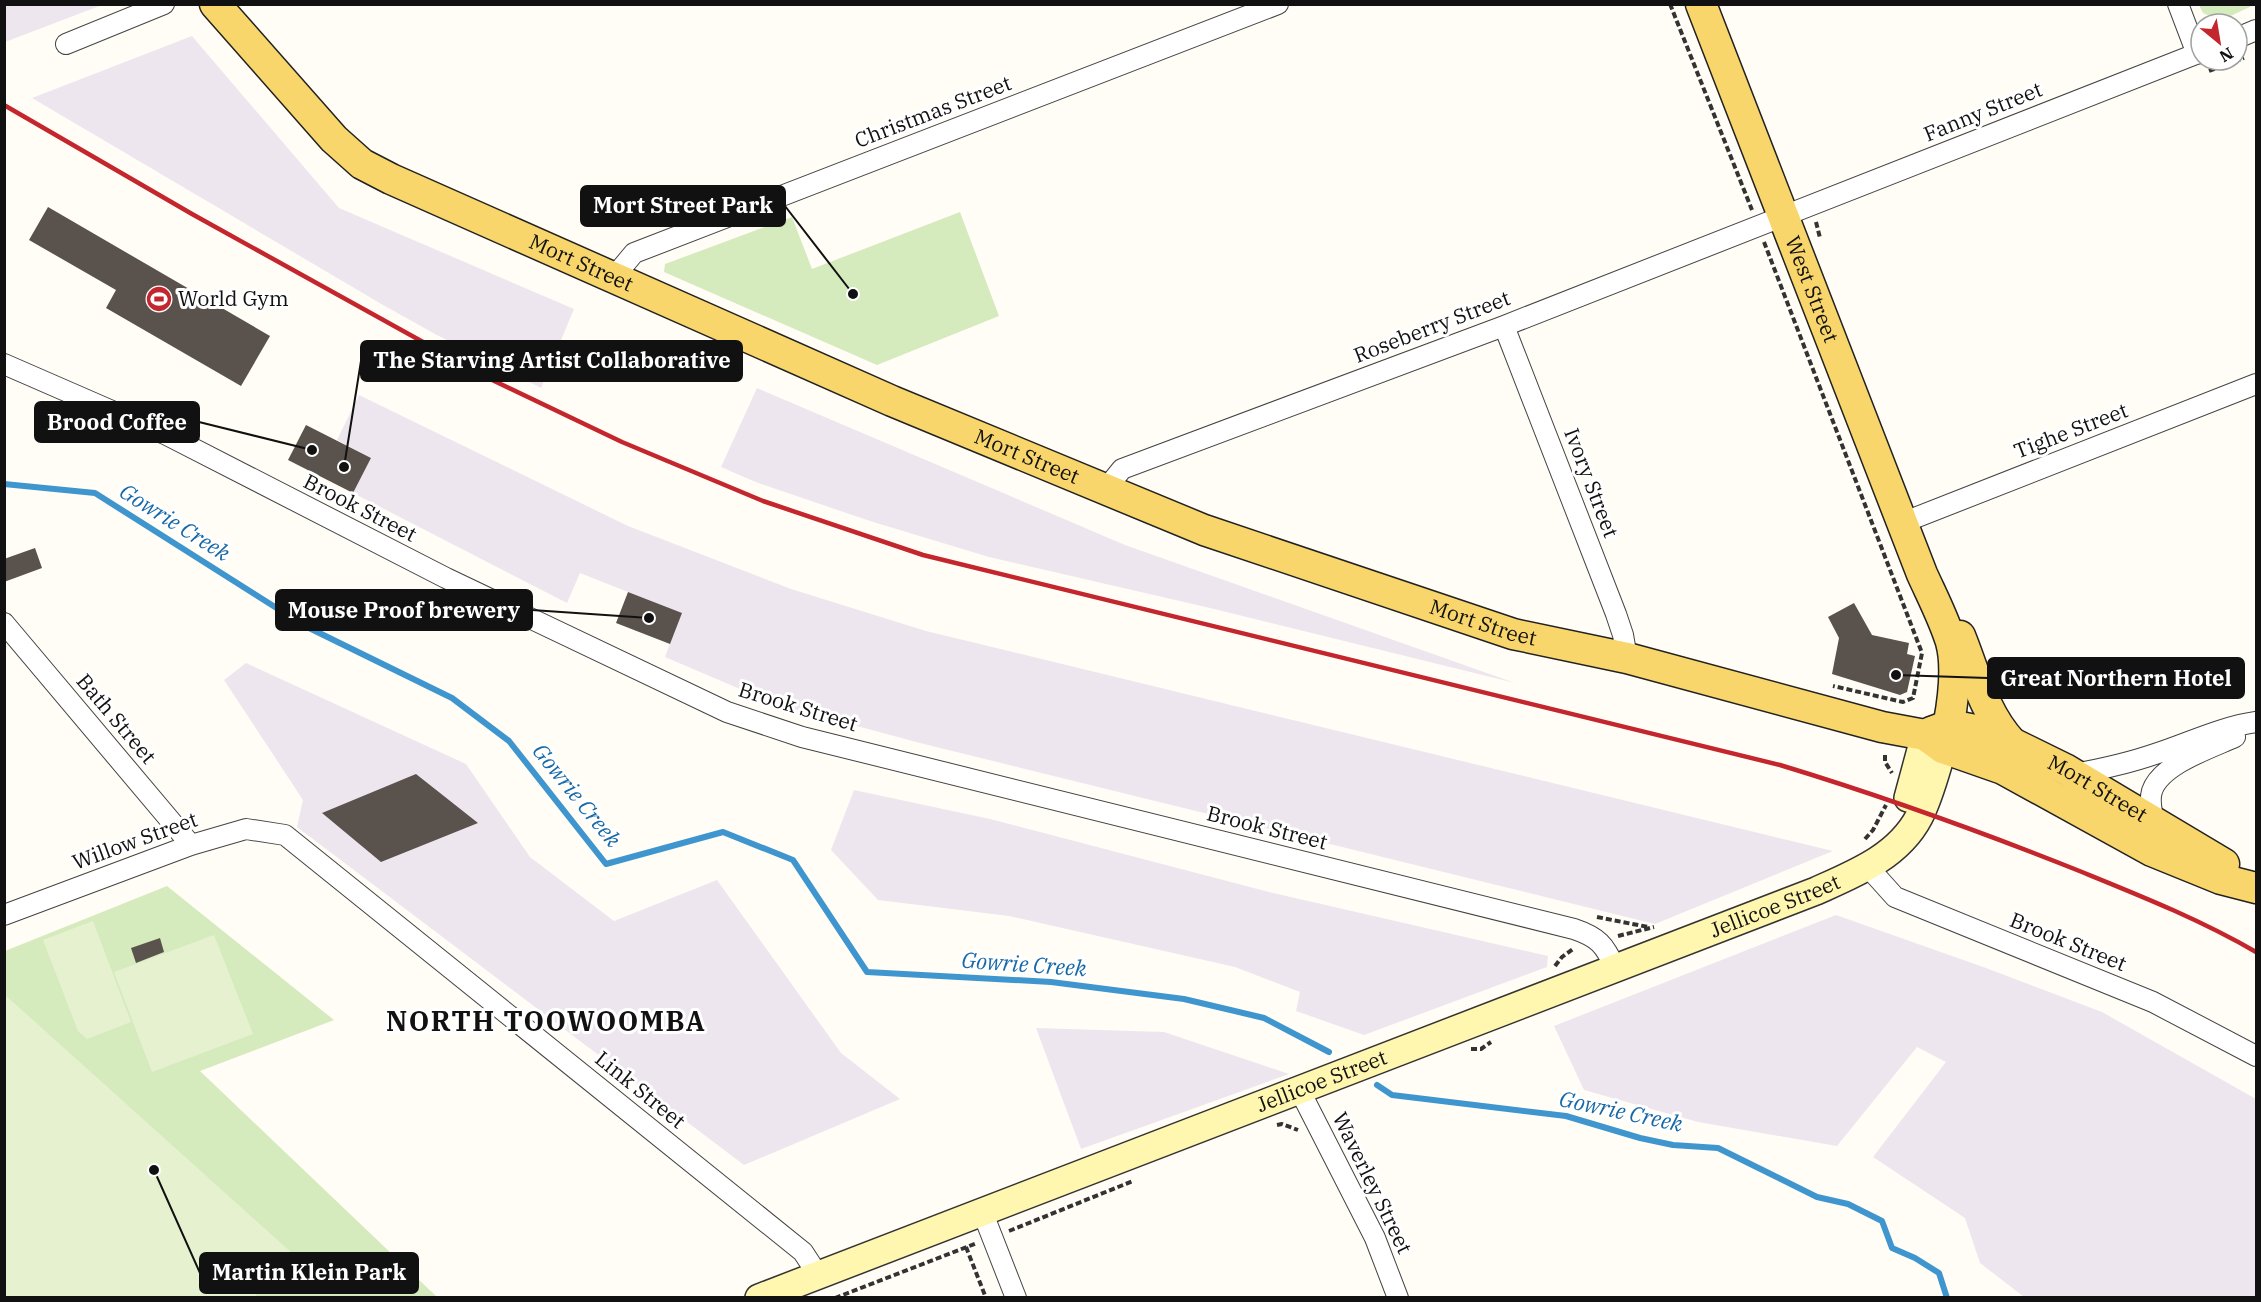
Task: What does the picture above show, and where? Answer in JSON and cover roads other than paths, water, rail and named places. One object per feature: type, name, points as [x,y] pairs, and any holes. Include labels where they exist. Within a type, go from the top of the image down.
[{"type":"main road","name":"Mort Street","points":[[214,4],[334,139],[362,164],[411,188],[892,401],[1204,530],[1513,633],[1627,658],[1882,727],[1940,736],[1985,732],[2074,774],[2155,824],[2214,856],[2256,887]]},
{"type":"main road","name":"West Street","points":[[1701,4],[1771,222],[1952,644],[1954,684],[1940,736]]},
{"type":"main road","name":"West Street","points":[[1922,574],[1933,634],[1940,736]]},
{"type":"main road","points":[[1937,605],[1960,637],[1998,728],[2012,743]]},
{"type":"main road","name":"Mort Street","points":[[1940,736],[2152,851],[2221,879],[2256,887]]},
{"type":"main road","points":[[1871,855],[1903,814],[1940,736]]},
{"type":"main road","name":"Jellicoe Street","points":[[759,1298],[1816,891],[1871,855]]},
{"type":"street","points":[[66,44],[164,4]]},
{"type":"street","name":"Christmas Street","points":[[614,277],[634,253],[1278,4]]},
{"type":"street","points":[[2178,4],[2189,30]]},
{"type":"street","name":"Fanny Street","points":[[1771,222],[2189,57]]},
{"type":"street","name":"Roseberry Street","points":[[1105,490],[1122,469],[1504,326],[1771,222]]},
{"type":"street","name":"Ivory Street","points":[[1504,326],[1616,614],[1627,658]]},
{"type":"street","name":"Brook Street","points":[[4,364],[167,435],[446,578],[727,712],[802,737],[1574,929],[1589,934],[1599,941],[1607,949],[1615,968]]},
{"type":"street","name":"Tighe Street","points":[[1902,523],[2256,384]]},
{"type":"street","name":"Bath Street","points":[[4,623],[191,845]]},
{"type":"street","points":[[2074,774],[2117,766],[2234,725],[2256,722]]},
{"type":"street","points":[[2155,824],[2151,811],[2152,792],[2157,782],[2173,766],[2256,727]]},
{"type":"street","name":"Willow Street","points":[[4,915],[191,845],[246,829],[285,835]]},
{"type":"street","name":"Link Street","points":[[285,835],[803,1252],[818,1275]]},
{"type":"street","name":"Brook Street","points":[[1871,855],[1895,897],[2153,1002],[2256,1056]]},
{"type":"street","name":"Waverley Street","points":[[1310,1086],[1398,1298]]},
{"type":"street","points":[[982,1211],[1016,1298]]},
{"type":"waterway","name":"Gowrie Creek","points":[[4,484],[95,493],[305,626],[452,698],[509,741],[606,864],[723,832],[793,860],[867,972],[1051,982],[1184,999],[1264,1018],[1329,1052]]},
{"type":"waterway","name":"Gowrie Creek","points":[[1377,1085],[1392,1095],[1566,1116],[1640,1138],[1673,1145],[1718,1148],[1817,1197],[1848,1204],[1882,1221],[1892,1248],[1915,1258],[1939,1273],[1947,1298]]},
{"type":"railway","points":[[4,105],[192,214],[488,378],[622,442],[763,501],[923,555],[1780,765],[1894,802],[2044,857],[2170,909],[2256,952]]},
{"type":"place","name":"Mort Street Park","points":[[853,294]]},
{"type":"place","name":"World Gym","points":[[159,299]]},
{"type":"place","name":"Brood Coffee","points":[[312,450]]},
{"type":"place","name":"The Starving Artist Collaborative","points":[[344,467]]},
{"type":"place","name":"Mouse Proof brewery","points":[[649,618]]},
{"type":"place","name":"Great Northern Hotel","points":[[1896,675]]},
{"type":"place","name":"Martin Klein Park","points":[[154,1170]]},
{"type":"district","name":"NORTH TOOWOOMBA","points":[[546,1022]]}]
